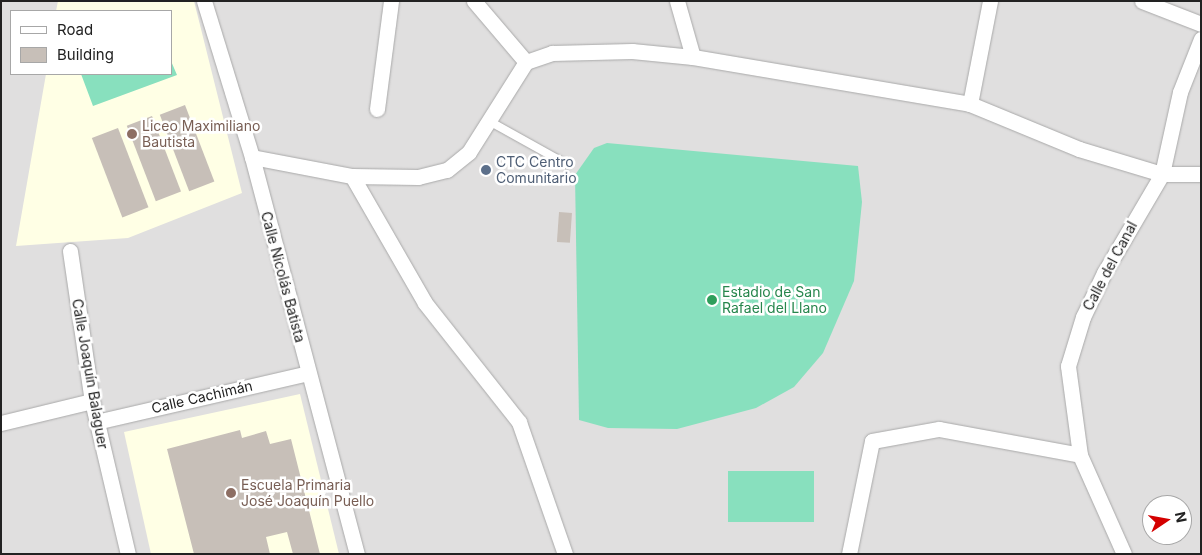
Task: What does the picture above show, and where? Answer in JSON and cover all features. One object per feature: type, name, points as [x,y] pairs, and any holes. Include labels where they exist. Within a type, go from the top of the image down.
[{"type":"street","name":"Calle Nicolás Batista","points":[[204,1],[252,157],[357,554]]},
{"type":"street","points":[[378,108],[391,1]]},
{"type":"street","points":[[474,1],[526,62]]},
{"type":"street","points":[[678,1],[694,57]]},
{"type":"street","points":[[970,104],[990,1]]},
{"type":"street","points":[[1142,1],[1201,24]]},
{"type":"street","name":"Calle del Canal","points":[[1124,554],[1080,454],[1068,366],[1082,317],[1162,174],[1180,92],[1201,39]]},
{"type":"street","points":[[252,157],[352,176],[418,178],[447,170],[469,152],[526,62],[552,53],[584,51],[694,57],[970,104],[1079,149],[1162,174],[1201,174]]},
{"type":"street","points":[[352,176],[426,303],[519,422],[565,554]]},
{"type":"street","name":"Calle Joaquín Balaguer","points":[[70,251],[96,422],[128,554]]},
{"type":"street","name":"Calle Cachimán","points":[[96,422],[308,373]]},
{"type":"street","points":[[1,423],[92,400]]},
{"type":"street","points":[[849,554],[872,441],[939,429],[1080,454]]},
{"type":"lane","points":[[489,121],[568,165]]},
{"type":"shaded area","points":[[1,1],[1201,1],[1201,554],[1,554]]},
{"type":"shaded area","name":"Liceo Maximiliano Bautista","points":[[58,1],[194,1],[242,193],[128,238],[16,246],[46,75],[172,75],[172,10],[56,10]]},
{"type":"shaded area","name":"Escuela Primaria José Joaquín Puello","points":[[300,394],[339,554],[151,554],[124,432]]},
{"type":"green space","points":[[172,63],[177,75],[93,106],[81,75],[172,75]]},
{"type":"green space","name":"Estadio de San Rafael del Llano","points":[[607,143],[858,166],[862,202],[854,281],[823,353],[794,387],[756,408],[677,429],[608,428],[579,420],[575,175],[594,148]]},
{"type":"green space","points":[[728,471],[814,471],[814,522],[728,522]]},
{"type":"building","points":[[185,105],[214,182],[189,191],[160,115]]},
{"type":"building","points":[[152,116],[181,192],[156,201],[127,126]]},
{"type":"building","points":[[118,128],[148,207],[122,217],[92,138]]},
{"type":"building","points":[[559,212],[572,213],[570,243],[557,242]]},
{"type":"building","points":[[240,430],[242,438],[266,431],[270,444],[291,439],[320,554],[293,554],[287,532],[266,537],[270,554],[194,554],[167,449]]},
{"type":"place","name":"Liceo Maximiliano Bautista","points":[[132,134]]},
{"type":"place","name":"CTC Centro Comunitario","points":[[486,170]]},
{"type":"place","name":"Estadio de San Rafael del Llano","points":[[712,300]]},
{"type":"place","name":"Escuela Primaria José Joaquín Puello","points":[[231,493]]}]
